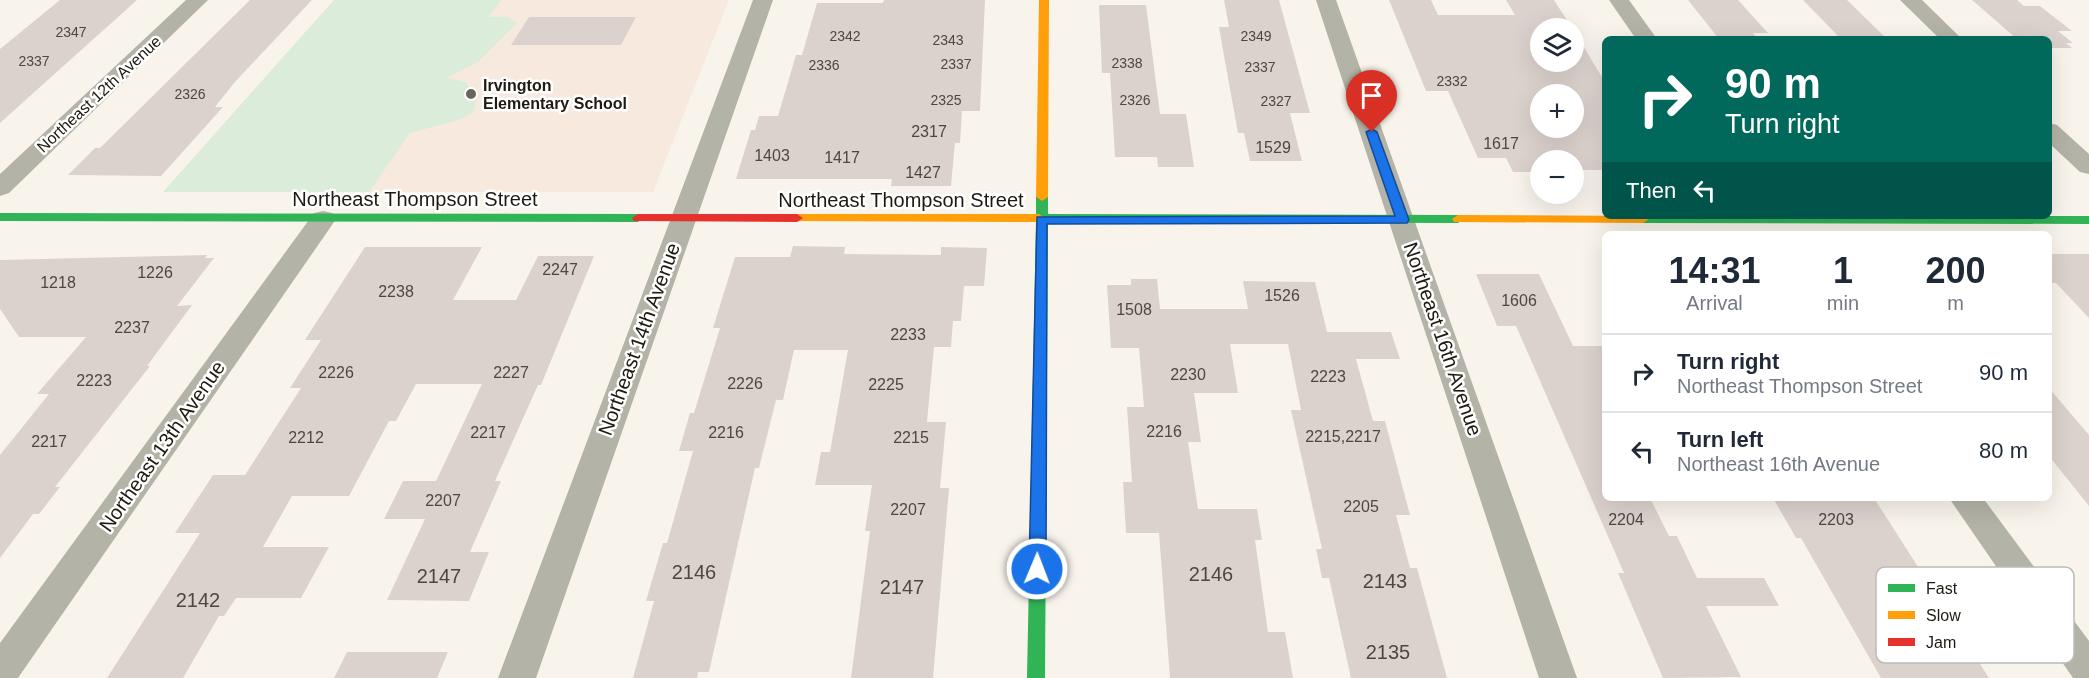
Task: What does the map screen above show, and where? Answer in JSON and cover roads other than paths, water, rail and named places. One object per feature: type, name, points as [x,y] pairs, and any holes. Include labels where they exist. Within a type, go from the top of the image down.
[{"type":"street","name":"Northeast 12th Avenue","points":[[0,188],[198,0]]},
{"type":"street","name":"Northeast 14th Avenue","points":[[518,678],[763,0]]},
{"type":"street","points":[[1036,678],[1044,0]]},
{"type":"street","name":"Northeast 16th Avenue","points":[[1326,0],[1558,678]]},
{"type":"street","points":[[1619,0],[1645,36]]},
{"type":"street","points":[[1910,0],[1949,36]]},
{"type":"street","points":[[2052,133],[2089,167]]},
{"type":"street","name":"Northeast Thompson Street","points":[[0,217],[1602,219]]},
{"type":"street","name":"Northeast 13th Avenue","points":[[0,673],[323,219]]},
{"type":"street","name":"Northeast Thompson Street","points":[[1931,219],[2089,220]]},
{"type":"street","points":[[1967,501],[2014,567]]},
{"type":"street","points":[[2074,650],[2089,671]]},
{"type":"place","name":"Irvington Elementary School","points":[[471,94]]}]
